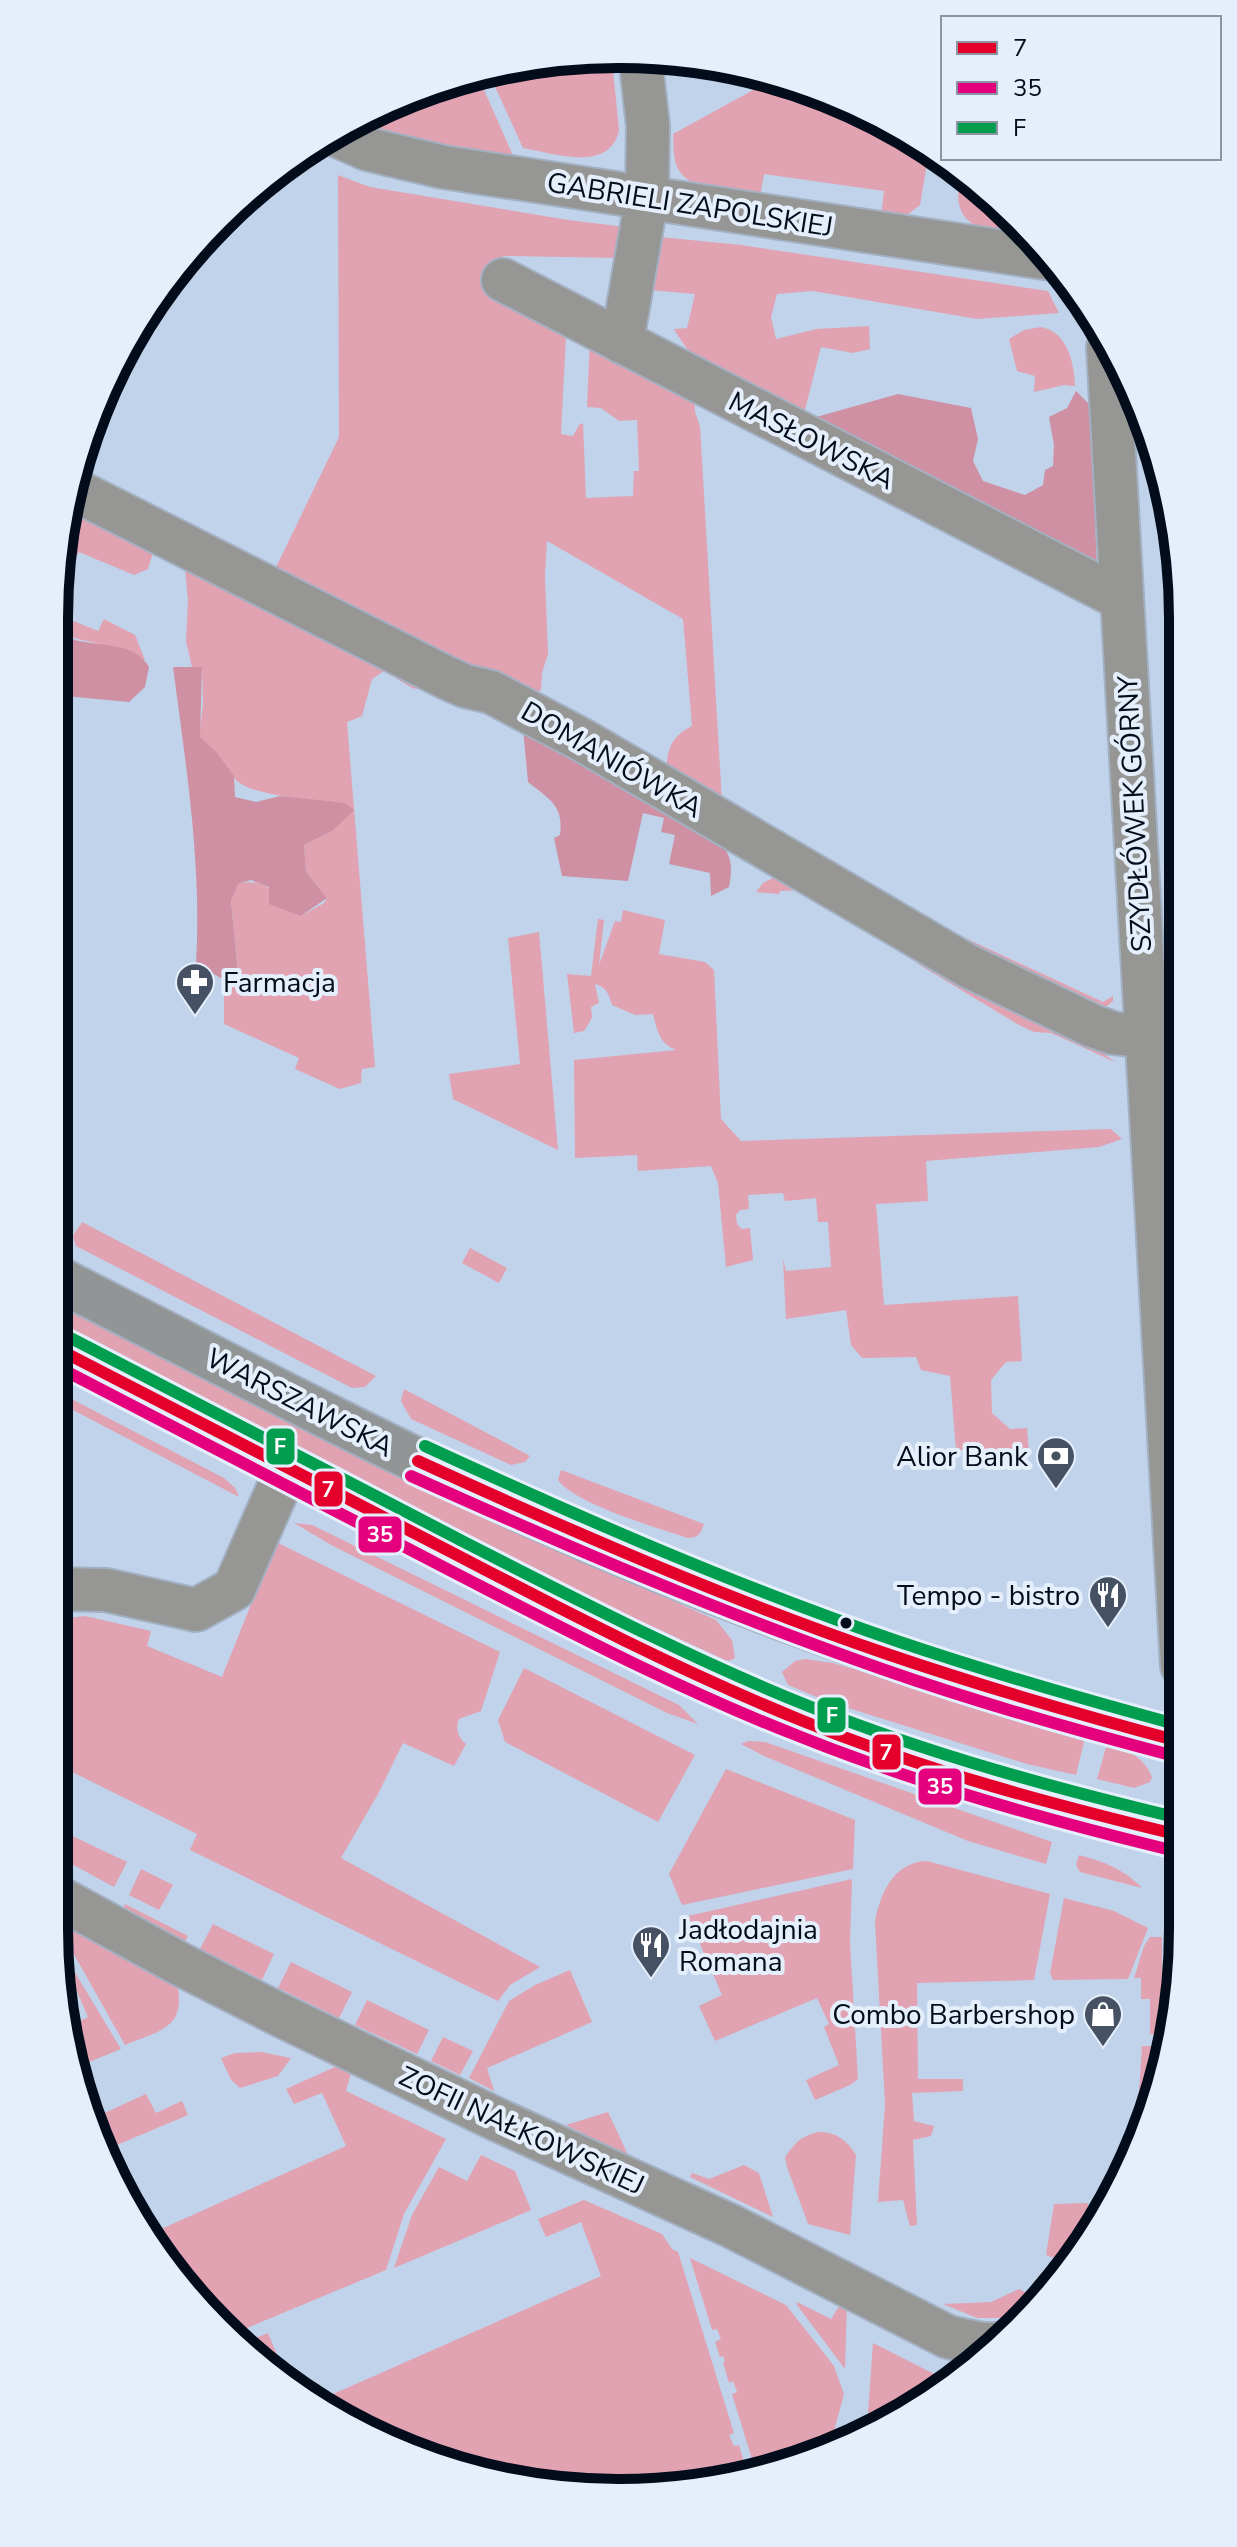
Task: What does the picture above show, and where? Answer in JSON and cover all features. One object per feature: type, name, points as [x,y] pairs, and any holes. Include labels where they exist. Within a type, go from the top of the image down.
[{"type":"main road","name":"WARSZAWSKA","points":[[68,1284],[357,1432],[535,1516],[654,1566],[782,1617],[991,1688],[1102,1723],[1169,1739]]},
{"type":"main road","points":[[68,1354],[524,1590],[743,1696],[853,1741],[945,1772],[1078,1812],[1169,1833]]},
{"type":"street","points":[[622,342],[647,197],[648,126],[641,69]]},
{"type":"street","name":"GABRIELI ZAPOLSKIEJ","points":[[347,140],[367,149],[443,167],[1032,256]]},
{"type":"street","name":"MASŁOWSKA","points":[[503,280],[1122,599]]},
{"type":"street","name":"SZYDŁÓWEK GÓRNY","points":[[1109,370],[1169,1432]]},
{"type":"street","name":"DOMANIÓWKA","points":[[83,494],[447,678],[512,702],[612,756],[968,966],[1093,1026],[1113,1033],[1147,1037]]},
{"type":"street","points":[[68,1589],[106,1590],[196,1610],[234,1589],[287,1468]]},
{"type":"street","name":"ZOFII NAŁKOWSKIEJ","points":[[68,1903],[278,2014],[731,2226],[948,2337],[979,2343]]},
{"type":"shaded area","points":[[611,68],[619,130],[614,144],[604,152],[579,157],[523,148],[493,83],[547,73]]},
{"type":"shaded area","points":[[482,86],[515,160],[433,146],[371,127],[442,97]]},
{"type":"shaded area","points":[[761,87],[795,97],[862,125],[927,163],[920,205],[907,215],[881,216],[884,191],[764,174],[760,197],[751,191],[690,181],[680,172],[675,160],[673,134]]},
{"type":"shaded area","points":[[338,175],[370,187],[642,229],[617,258],[503,256],[500,282],[566,336],[561,434],[573,436],[583,423],[586,498],[633,496],[634,471],[639,471],[637,420],[619,421],[601,408],[587,407],[590,337],[694,390],[695,412],[700,426],[722,802],[667,773],[671,745],[679,734],[692,726],[683,619],[547,541],[548,654],[541,690],[512,702],[266,588],[339,437]]},
{"type":"shaded area","points":[[960,187],[1013,234],[987,230],[969,221],[963,214],[958,196]]},
{"type":"shaded area","points":[[650,236],[741,245],[1048,291],[1059,313],[977,319],[813,291],[777,294],[771,317],[776,339],[817,329],[869,326],[870,349],[853,353],[821,347],[802,421],[729,386],[686,348],[674,329],[687,328],[695,294],[649,290]]},
{"type":"shaded area","points":[[1041,327],[1058,335],[1068,350],[1075,386],[1064,385],[1034,392],[1035,376],[1017,371],[1009,339],[1024,330]]},
{"type":"shaded area","points":[[1076,391],[1090,405],[1097,566],[802,421],[898,394],[971,408],[978,439],[973,461],[983,481],[1025,495],[1043,485],[1045,470],[1053,466],[1054,445],[1049,417],[1067,408]]},
{"type":"shaded area","points":[[79,513],[154,549],[148,569],[134,575],[79,552],[71,564]]},
{"type":"shaded area","points":[[185,569],[443,694],[412,688],[384,671],[372,679],[362,716],[347,722],[375,1067],[362,1069],[361,1083],[340,1089],[295,1069],[299,1058],[224,1024],[224,980],[238,974],[231,901],[238,884],[248,882],[265,886],[301,916],[324,903],[327,898],[306,872],[304,845],[332,831],[312,800],[262,792],[237,781],[199,737],[203,704],[202,667],[192,667],[186,641],[188,601]]},
{"type":"shaded area","points":[[68,619],[98,631],[104,619],[135,635],[145,660],[123,650],[68,636]]},
{"type":"shaded area","points":[[68,637],[118,647],[143,659],[149,667],[145,687],[129,702],[68,696]]},
{"type":"shaded area","points":[[173,667],[202,667],[200,737],[234,776],[235,797],[256,802],[280,796],[345,803],[354,810],[332,831],[304,845],[306,872],[327,898],[301,916],[269,904],[269,887],[251,880],[238,884],[231,901],[238,975],[224,980],[196,964],[195,852]]},
{"type":"shaded area","points":[[523,728],[715,833],[730,858],[729,887],[711,896],[710,873],[669,864],[675,835],[661,832],[664,818],[643,813],[628,881],[562,876],[554,838],[560,835],[560,816],[548,798],[528,782]]},
{"type":"shaded area","points":[[779,875],[1096,1048],[1115,1062],[1051,1033],[1034,1032],[1019,1025],[918,964],[915,957],[810,895],[803,895],[802,890],[780,891],[779,894],[756,892],[763,883]]},
{"type":"shaded area","points":[[623,910],[665,920],[659,954],[705,962],[714,970],[721,1119],[741,1141],[1111,1129],[1122,1139],[1099,1147],[926,1161],[928,1201],[876,1204],[884,1305],[1018,1296],[1022,1361],[1006,1362],[991,1380],[992,1413],[1010,1429],[1027,1428],[1029,1451],[956,1450],[950,1376],[921,1370],[916,1357],[862,1358],[851,1345],[846,1310],[786,1319],[783,1259],[786,1271],[831,1267],[828,1222],[818,1222],[816,1198],[785,1201],[783,1193],[748,1195],[749,1209],[740,1210],[736,1215],[737,1224],[742,1229],[750,1228],[753,1260],[726,1267],[718,1183],[711,1166],[638,1171],[637,1155],[575,1158],[574,1060],[676,1050],[663,1040],[653,1014],[635,1015],[612,1005],[605,989],[595,984],[599,1003],[591,1007],[592,1018],[584,1031],[574,1033],[567,974],[591,976],[598,919],[604,920],[599,965],[615,921],[621,922]]},
{"type":"shaded area","points":[[539,932],[558,1150],[453,1099],[449,1074],[520,1064],[508,938]]},
{"type":"shaded area","points":[[963,937],[1103,1002],[1113,996],[1113,1001],[1107,1006],[1095,1008],[963,941]]},
{"type":"shaded area","points":[[82,1222],[376,1376],[365,1387],[352,1388],[76,1246],[73,1236]]},
{"type":"shaded area","points":[[470,1248],[507,1268],[499,1283],[462,1263]]},
{"type":"shaded area","points":[[68,1306],[252,1403],[508,1527],[716,1620],[732,1640],[735,1658],[729,1661],[723,1659],[498,1556],[68,1334]]},
{"type":"shaded area","points":[[404,1389],[530,1456],[525,1462],[511,1465],[411,1419],[401,1401]]},
{"type":"shaded area","points":[[68,1397],[224,1478],[235,1488],[239,1497],[68,1407]]},
{"type":"shaded area","points":[[561,1470],[704,1524],[703,1527],[697,1536],[688,1538],[618,1514],[567,1489],[558,1480]]},
{"type":"shaded area","points":[[294,1523],[312,1525],[679,1705],[698,1724],[667,1713],[333,1546]]},
{"type":"shaded area","points":[[276,1542],[500,1652],[481,1711],[459,1719],[458,1733],[466,1744],[454,1766],[403,1743],[341,1858],[540,1967],[510,1985],[498,2001],[190,1850],[197,1834],[68,1770],[68,1618],[85,1616],[151,1631],[147,1646],[222,1677]]},
{"type":"shaded area","points":[[805,1659],[833,1663],[1085,1738],[1076,1775],[1027,1764],[829,1702],[788,1685],[782,1672],[795,1661]]},
{"type":"shaded area","points":[[524,1668],[695,1755],[658,1822],[505,1742],[498,1720]]},
{"type":"shaded area","points":[[765,1742],[1052,1842],[1046,1864],[968,1841],[741,1744]]},
{"type":"shaded area","points":[[1107,1744],[1139,1759],[1152,1777],[1150,1782],[1134,1788],[1097,1779]]},
{"type":"shaded area","points":[[726,1769],[855,1820],[853,1869],[682,1905],[669,1874]]},
{"type":"shaded area","points":[[68,1834],[127,1862],[114,1887],[68,1862]]},
{"type":"shaded area","points":[[1079,1855],[1113,1867],[1142,1888],[1080,1872],[1076,1865]]},
{"type":"shaded area","points":[[927,1861],[1050,1894],[1034,1980],[917,1983],[918,2079],[963,2079],[963,2091],[912,2093],[914,2121],[934,2126],[931,2136],[913,2140],[917,2225],[910,2226],[903,2200],[878,2202],[885,2104],[875,1922],[890,1881],[906,1867]]},
{"type":"shaded area","points":[[141,1869],[173,1885],[159,1910],[129,1895]]},
{"type":"shaded area","points":[[852,1879],[850,1942],[858,2079],[815,2100],[806,2080],[839,2065],[824,2027],[829,2024],[817,1998],[715,2041],[699,2006],[722,1995],[688,1916]]},
{"type":"shaded area","points":[[1064,1898],[1114,1911],[1148,1928],[1128,1979],[1053,1980],[1050,1973]]},
{"type":"shaded area","points":[[125,1904],[188,1936],[182,1947],[121,1912]]},
{"type":"shaded area","points":[[68,1917],[177,1984],[179,1999],[174,2019],[159,2031],[125,2045],[68,1945]]},
{"type":"shaded area","points":[[213,1924],[274,1954],[262,1980],[200,1949]]},
{"type":"shaded area","points":[[1150,1937],[1162,1937],[1162,2012],[1158,2035],[1150,2034],[1150,1999],[1141,1999],[1141,1978],[1134,1978]]},
{"type":"shaded area","points":[[69,1962],[121,2049],[85,2064],[77,2023],[88,2017],[70,1976]]},
{"type":"shaded area","points":[[291,1962],[352,1992],[339,2018],[278,1988]]},
{"type":"shaded area","points":[[570,1970],[592,2022],[487,2068],[494,2091],[469,2078],[509,2001],[535,1985]]},
{"type":"shaded area","points":[[367,2000],[429,2030],[417,2054],[355,2025]]},
{"type":"shaded area","points":[[443,2037],[473,2051],[460,2075],[431,2061]]},
{"type":"shaded area","points":[[1142,2046],[1155,2046],[1150,2071],[1138,2111]]},
{"type":"shaded area","points":[[261,2052],[291,2058],[278,2076],[240,2088],[231,2080],[221,2058],[235,2053]]},
{"type":"shaded area","points":[[346,2062],[353,2066],[346,2091],[446,2139],[404,2214],[386,2270],[242,2330],[182,2264],[159,2230],[346,2146],[322,2093],[294,2104],[286,2089]]},
{"type":"shaded area","points":[[146,2094],[156,2113],[182,2101],[188,2115],[113,2146],[101,2115]]},
{"type":"shaded area","points":[[608,2112],[629,2157],[566,2125]]},
{"type":"shaded area","points":[[818,2132],[840,2138],[856,2155],[850,2235],[808,2224],[787,2167],[785,2157],[792,2148],[803,2138]]},
{"type":"shaded area","points":[[481,2155],[515,2171],[531,2210],[394,2268],[412,2215],[439,2167],[467,2181]]},
{"type":"shaded area","points":[[744,2165],[759,2173],[773,2217],[690,2177],[692,2173],[709,2179]]},
{"type":"shaded area","points":[[584,2200],[662,2234],[672,2249],[678,2252],[734,2433],[729,2435],[734,2446],[739,2445],[744,2464],[655,2478],[582,2478],[547,2474],[442,2450],[375,2422],[329,2396],[601,2276],[581,2222],[546,2237],[538,2219]]},
{"type":"shaded area","points":[[1088,2203],[1088,2214],[1060,2257],[1051,2257],[1046,2255],[1054,2204]]},
{"type":"shaded area","points":[[690,2258],[786,2305],[834,2366],[844,2394],[833,2435],[753,2462],[732,2394],[737,2392],[733,2381],[729,2383],[725,2361],[723,2356],[720,2357],[715,2342],[721,2339],[717,2329],[712,2330]]},
{"type":"shaded area","points":[[1019,2289],[1029,2294],[1008,2318],[977,2318],[943,2304],[991,2302]]},
{"type":"shaded area","points":[[844,2299],[847,2301],[845,2369],[797,2305],[797,2302],[831,2319]]},
{"type":"shaded area","points":[[268,2333],[280,2363],[256,2342],[253,2339]]},
{"type":"shaded area","points":[[873,2343],[938,2376],[870,2418],[868,2412]]},
{"type":"transit line","name":"F","points":[[68,1337],[551,1586],[767,1689],[949,1756],[1169,1815]]},
{"type":"transit line","name":"7","points":[[68,1354],[581,1619],[758,1702],[849,1739],[943,1771],[1169,1832]]},
{"type":"transit line","name":"35","points":[[68,1372],[540,1617],[713,1700],[847,1755],[941,1787],[1169,1849]]},
{"type":"transit line","name":"F","points":[[425,1446],[658,1550],[837,1620],[1003,1675],[1169,1722]]},
{"type":"transit line","name":"7","points":[[418,1461],[652,1564],[830,1634],[999,1690],[1169,1738]]},
{"type":"transit line","name":"35","points":[[411,1476],[645,1578],[822,1648],[992,1705],[1169,1755]]},
{"type":"place","name":"Farmacja","points":[[195,1016]]},
{"type":"place","name":"Alior Bank","points":[[1056,1490]]},
{"type":"place","name":"Tempo - bistro","points":[[1108,1629]]},
{"type":"place","name":"Jadłodajnia Romana","points":[[651,1979]]},
{"type":"place","name":"Combo Barbershop","points":[[1103,2048]]}]
